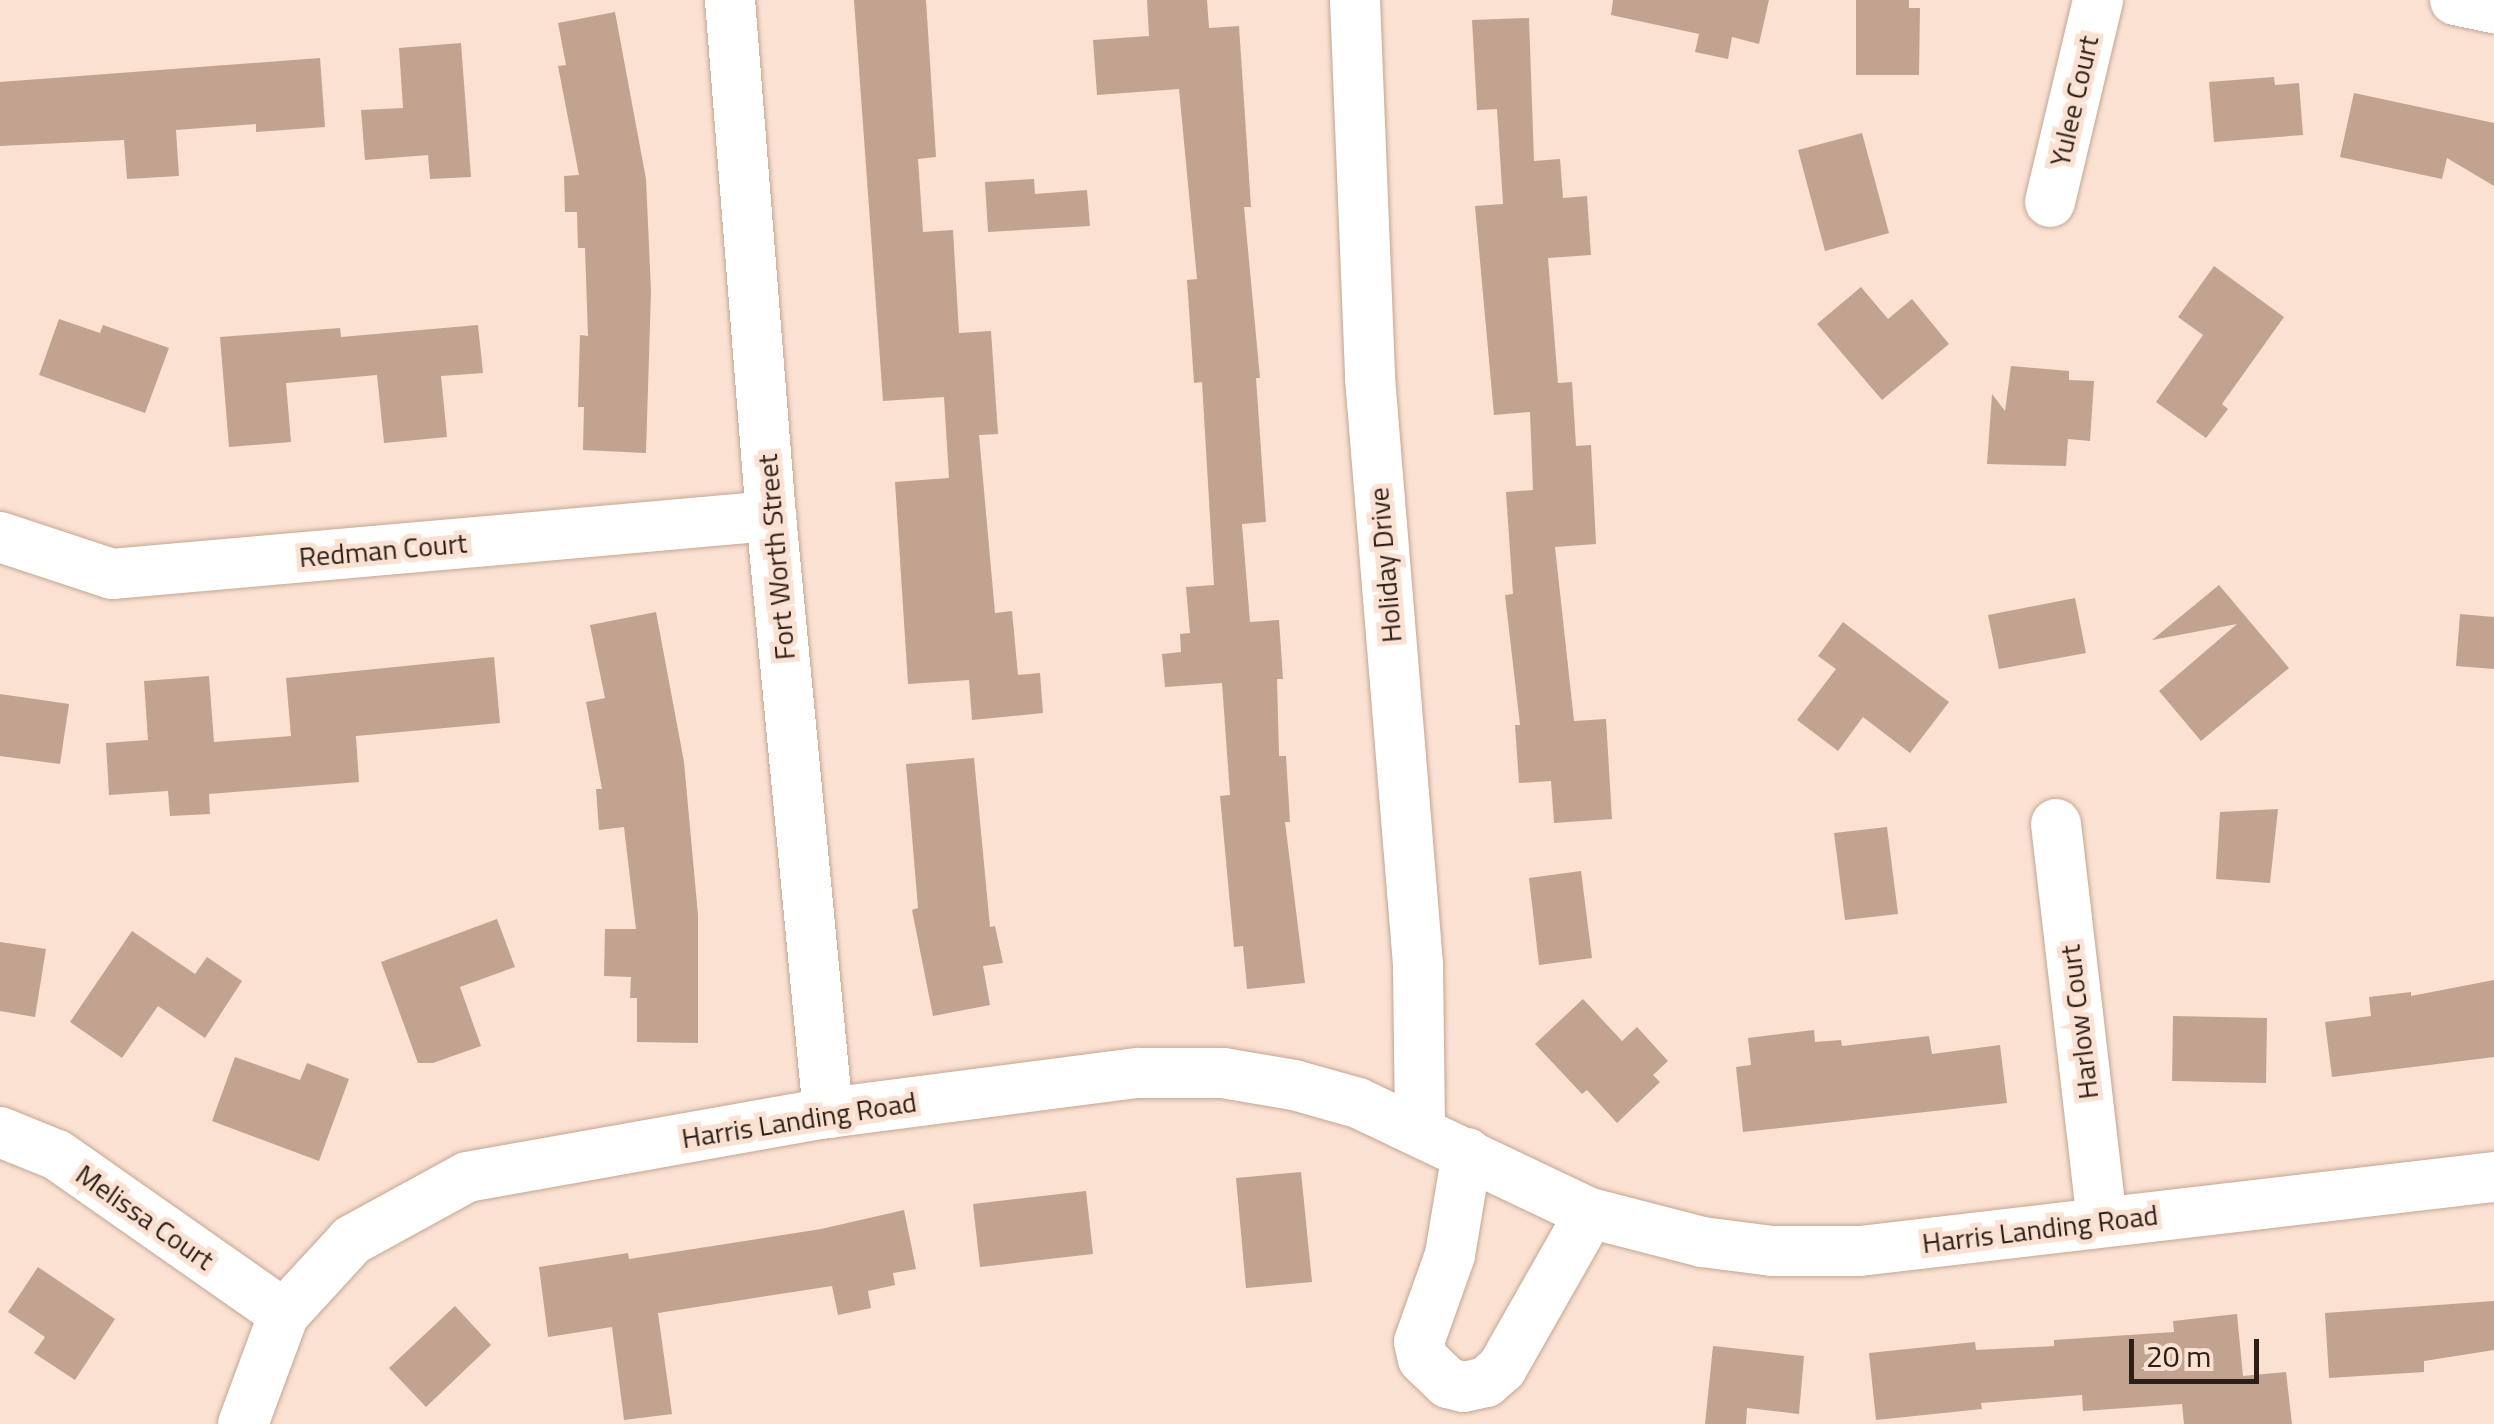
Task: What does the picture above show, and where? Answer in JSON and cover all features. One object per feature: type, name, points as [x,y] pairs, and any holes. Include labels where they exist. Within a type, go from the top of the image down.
[{"type":"street","name":"Fort Worth Street","points":[[730,0],[771,516],[828,1113]]},
{"type":"street","name":"Holiday Drive","points":[[1355,0],[1370,378],[1418,964],[1420,1129]]},
{"type":"street","name":"Yulee Court","points":[[2050,202],[2098,0]]},
{"type":"street","points":[[2455,0],[2494,8]]},
{"type":"street","name":"Redman Court","points":[[0,537],[112,574],[771,516]]},
{"type":"street","name":"Harlow Court","points":[[2056,824],[2102,1220]]},
{"type":"street","name":"Harris Landing Road","points":[[243,1424],[284,1314],[352,1240],[466,1177],[828,1113],[1138,1073],[1222,1073],[1294,1085],[1358,1103],[1420,1129],[1590,1213],[1702,1242],[1772,1251],[1860,1251],[2494,1177]]},
{"type":"street","name":"Melissa Court","points":[[0,1132],[57,1155],[284,1314]]},
{"type":"street","points":[[1467,1153],[1450,1255],[1420,1342],[1423,1359],[1448,1383],[1464,1387],[1486,1382],[1502,1368],[1590,1213]]},
{"type":"building","points":[[854,0],[926,0],[936,157],[918,159],[923,232],[953,230],[959,333],[991,331],[998,434],[979,435],[995,613],[1012,611],[1018,675],[1040,673],[1043,713],[972,720],[969,680],[908,684],[895,482],[949,478],[944,397],[883,401]]},
{"type":"building","points":[[1147,0],[1207,0],[1209,28],[1239,26],[1251,207],[1244,207],[1260,378],[1256,378],[1266,522],[1242,524],[1250,622],[1279,620],[1283,679],[1277,679],[1279,756],[1286,756],[1290,822],[1285,822],[1305,983],[1247,989],[1243,946],[1234,947],[1220,796],[1230,795],[1222,683],[1165,687],[1162,654],[1181,652],[1180,634],[1190,633],[1186,587],[1214,585],[1202,382],[1194,383],[1187,280],[1197,279],[1179,89],[1097,95],[1093,40],[1149,36]]},
{"type":"building","points":[[1613,0],[1769,0],[1759,44],[1732,37],[1728,59],[1695,52],[1699,34],[1611,15]]},
{"type":"building","points":[[1856,0],[1909,0],[1909,8],[1920,8],[1919,75],[1856,75]]},
{"type":"building","points":[[615,12],[646,179],[651,291],[646,453],[583,450],[584,407],[578,407],[580,335],[588,336],[585,248],[578,248],[577,212],[565,212],[564,176],[579,175],[558,66],[566,65],[558,23]]},
{"type":"building","points":[[1529,18],[1534,161],[1560,159],[1563,198],[1587,196],[1591,255],[1548,258],[1558,383],[1572,382],[1576,446],[1591,445],[1596,544],[1555,547],[1574,721],[1606,719],[1612,819],[1554,823],[1551,781],[1519,783],[1515,725],[1520,725],[1505,595],[1513,594],[1506,492],[1533,490],[1530,412],[1494,415],[1475,206],[1503,204],[1497,109],[1477,110],[1472,20]]},
{"type":"building","points":[[461,43],[471,177],[430,179],[428,155],[365,160],[361,110],[403,108],[399,48]]},
{"type":"building","points":[[320,58],[325,127],[256,132],[256,124],[176,130],[179,176],[127,179],[124,140],[0,146],[0,82]]},
{"type":"building","points":[[2274,77],[2275,85],[2299,83],[2303,135],[2214,142],[2209,82]]},
{"type":"building","points":[[2354,93],[2494,123],[2494,186],[2447,158],[2442,179],[2340,157]]},
{"type":"building","points":[[1862,133],[1889,233],[1825,251],[1798,150]]},
{"type":"building","points":[[1034,179],[1035,194],[1087,190],[1090,226],[988,232],[985,182]]},
{"type":"building","points":[[2214,266],[2284,317],[2222,404],[2228,409],[2206,438],[2156,402],[2203,335],[2178,317]]},
{"type":"building","points":[[1861,287],[1888,319],[1912,299],[1949,344],[1882,400],[1817,324]]},
{"type":"building","points":[[59,319],[100,333],[103,325],[169,348],[145,413],[39,375]]},
{"type":"building","points":[[478,325],[483,373],[441,376],[447,437],[384,443],[377,375],[286,383],[291,442],[229,447],[220,337],[340,328],[341,337]]},
{"type":"building","points":[[2011,366],[2069,371],[2069,380],[2094,381],[2090,441],[2068,439],[2066,466],[1987,464],[1992,394],[2005,411]]},
{"type":"building","points":[[2219,585],[2289,668],[2201,741],[2159,691],[2237,624],[2152,640]]},
{"type":"building","points":[[2075,598],[2086,653],[1999,669],[1988,615]]},
{"type":"building","points":[[656,612],[684,762],[698,915],[698,1043],[637,1042],[637,998],[630,998],[631,977],[604,976],[605,929],[636,929],[624,827],[599,830],[596,789],[602,789],[586,702],[605,698],[590,625]]},
{"type":"building","points":[[2460,614],[2494,617],[2494,669],[2456,666]]},
{"type":"building","points":[[1843,622],[1949,702],[1910,753],[1863,717],[1838,751],[1797,720],[1836,669],[1818,656]]},
{"type":"building","points":[[494,657],[500,723],[356,736],[359,782],[209,794],[210,814],[170,816],[168,791],[109,795],[106,743],[148,740],[144,681],[209,676],[214,742],[291,736],[286,678]]},
{"type":"building","points":[[0,694],[69,704],[60,764],[0,756]]},
{"type":"building","points":[[974,758],[990,927],[995,926],[1003,963],[983,966],[990,1005],[933,1016],[912,910],[918,908],[906,764]]},
{"type":"building","points":[[2278,809],[2270,883],[2216,879],[2220,812]]},
{"type":"building","points":[[1887,827],[1898,914],[1845,920],[1834,833]]},
{"type":"building","points":[[1581,871],[1592,958],[1539,965],[1529,878]]},
{"type":"building","points":[[497,919],[515,967],[460,987],[481,1046],[433,1063],[418,1063],[381,962]]},
{"type":"building","points":[[132,931],[195,974],[207,957],[242,981],[205,1038],[158,1006],[122,1058],[70,1022]]},
{"type":"building","points":[[0,942],[46,949],[35,1017],[0,1011]]},
{"type":"building","points":[[2494,980],[2494,1057],[2332,1077],[2325,1022],[2371,1016],[2369,997],[2411,992],[2411,996]]},
{"type":"building","points":[[1583,999],[1622,1041],[1637,1027],[1668,1061],[1653,1075],[1660,1082],[1617,1123],[1587,1090],[1582,1094],[1535,1044]]},
{"type":"building","points":[[2173,1016],[2267,1018],[2266,1083],[2172,1081]]},
{"type":"building","points":[[1814,1030],[1815,1042],[1841,1040],[1842,1046],[1929,1036],[1932,1054],[2000,1045],[2007,1103],[1743,1132],[1736,1067],[1751,1065],[1748,1038]]},
{"type":"building","points":[[235,1057],[300,1080],[307,1063],[349,1079],[319,1161],[212,1121]]},
{"type":"building","points":[[1301,1172],[1312,1282],[1246,1288],[1236,1178]]},
{"type":"building","points":[[1086,1191],[1093,1254],[980,1267],[973,1204]]},
{"type":"building","points":[[904,1210],[916,1269],[893,1273],[895,1285],[868,1291],[871,1308],[838,1315],[832,1286],[658,1313],[672,1414],[624,1420],[612,1327],[548,1337],[539,1267],[628,1253],[629,1259],[821,1229]]},
{"type":"building","points":[[38,1267],[115,1319],[75,1380],[34,1353],[45,1337],[8,1312]]},
{"type":"building","points":[[2494,1301],[2494,1350],[2424,1361],[2424,1372],[2329,1378],[2325,1313]]},
{"type":"building","points":[[455,1306],[491,1345],[426,1407],[389,1368]]},
{"type":"building","points":[[2237,1314],[2243,1376],[2286,1372],[2292,1424],[2184,1424],[2182,1404],[2083,1411],[2082,1395],[1981,1403],[1982,1409],[1876,1420],[1869,1353],[1975,1342],[1976,1350],[2054,1346],[2054,1340],[2174,1332],[2173,1321]]},
{"type":"building","points":[[1713,1346],[1804,1356],[1799,1414],[1747,1408],[1746,1424],[1705,1424]]}]
